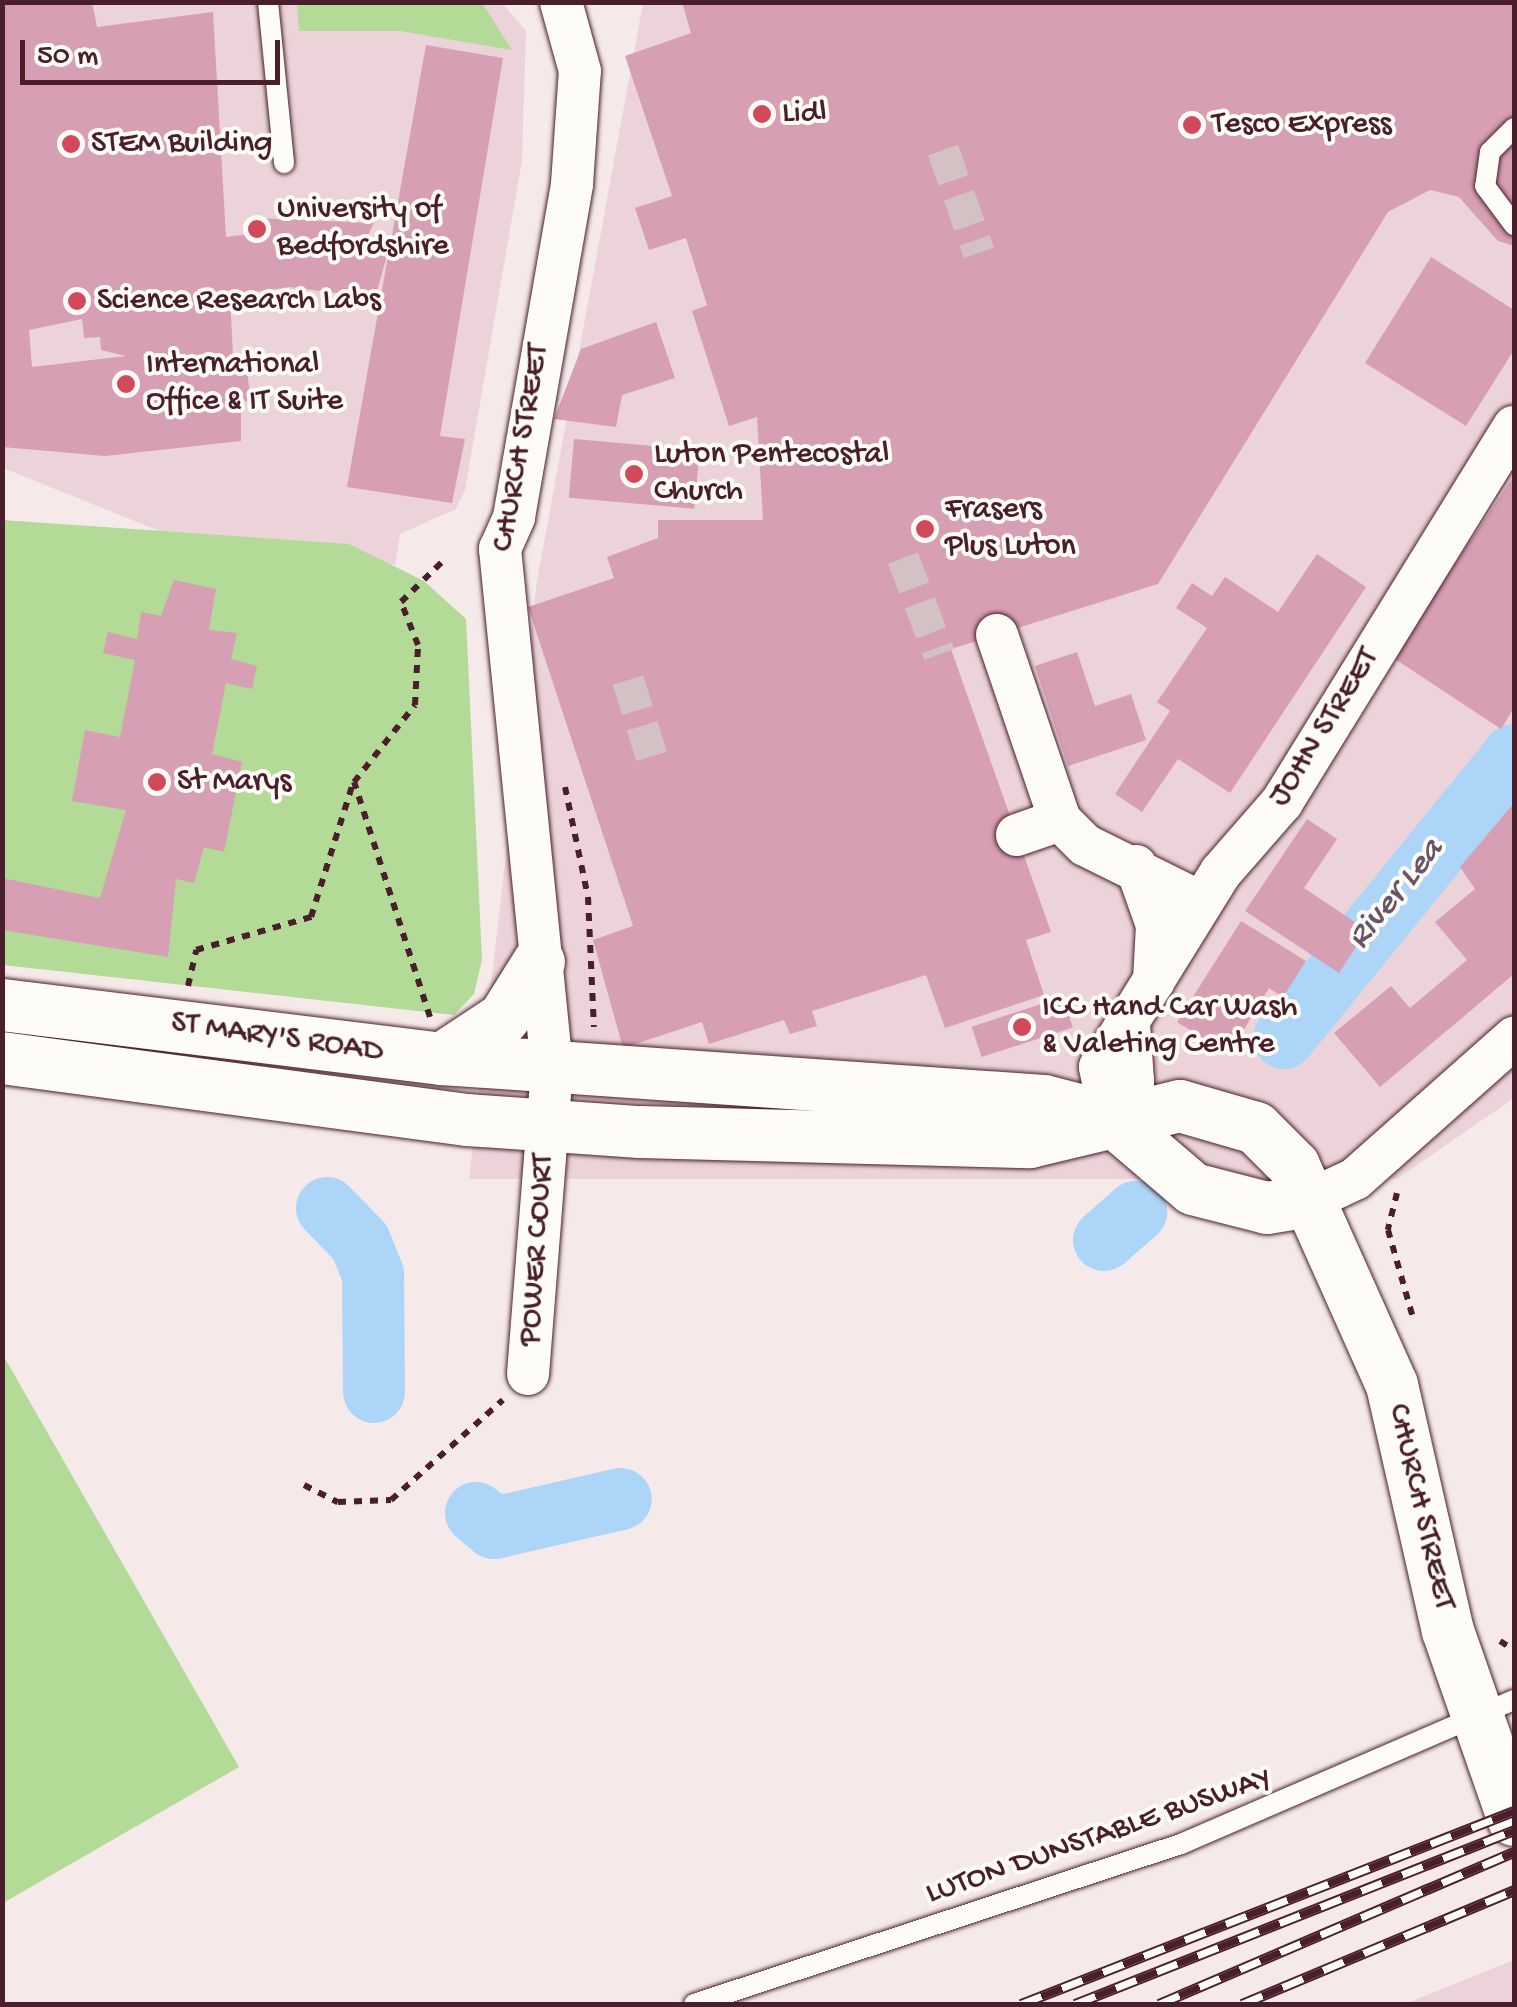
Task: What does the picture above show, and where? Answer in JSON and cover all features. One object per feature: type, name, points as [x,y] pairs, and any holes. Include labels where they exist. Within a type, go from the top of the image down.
[{"type":"street","name":"CHURCH STREET","points":[[568,5],[580,72],[572,184],[514,517],[500,549],[552,1068],[546,1125],[1030,1142],[1110,1118],[1212,1108],[1281,1147],[1392,1385],[1496,1710],[1514,1820]]},
{"type":"street","name":"JOHN STREET","points":[[1110,1118],[1133,1081],[1129,1024],[1196,911],[1282,802],[1514,427]]},
{"type":"street","points":[[998,635],[1060,820],[1085,845],[1136,866],[1188,896],[1196,911]]},
{"type":"street","points":[[1017,834],[1060,820]]},
{"type":"street","points":[[1136,866],[1157,925],[1154,984]]},
{"type":"street","points":[[439,1048],[504,1018],[539,962]]},
{"type":"street","name":"ST MARY'S ROAD","points":[[2,1005],[439,1048],[552,1068]]},
{"type":"street","points":[[1306,1202],[1355,1179],[1514,1038]]},
{"type":"street","name":"ST MARY'S ROAD","points":[[2,1058],[546,1125]]},
{"type":"street","name":"CHURCH STREET","points":[[552,1068],[1044,1101],[1110,1118],[1194,1188],[1267,1208],[1306,1202]]},
{"type":"street","name":"POWER COURT","points":[[528,1374],[546,1125]]},
{"type":"lane","points":[[268,2],[284,163]]},
{"type":"lane","points":[[1514,128],[1485,168],[1490,202],[1514,224]]},
{"type":"lane","name":"LUTON DUNSTABLE BUSWAY","points":[[694,2004],[1181,1844],[1496,1710]]},
{"type":"path","points":[[184,1000],[196,950],[311,917],[354,782],[414,705],[418,646],[401,602],[442,562]]},
{"type":"path","points":[[563,779],[588,897],[592,1020],[604,1044]]},
{"type":"path","points":[[354,782],[439,1048]]},
{"type":"path","points":[[1401,1179],[1388,1230],[1420,1343]]},
{"type":"path","points":[[304,1485],[338,1502],[391,1500],[528,1374]]},
{"type":"path","points":[[1494,1634],[1514,1650]]},
{"type":"shaded area","name":"University of Bedfordshire","points":[[3,3],[502,3],[526,31],[522,160],[465,490],[456,509],[400,534],[395,565],[162,532],[3,468]]},
{"type":"shaded area","points":[[643,3],[1514,3],[1514,1098],[1397,1179],[469,1179],[537,581]]},
{"type":"shaded area","points":[[1514,1960],[1514,2004],[1405,2004]]},
{"type":"green space","points":[[297,3],[482,3],[512,50],[401,31],[299,31]]},
{"type":"green space","points":[[2,520],[349,544],[424,581],[466,619],[482,960],[474,994],[454,1015],[3,965]]},
{"type":"green space","points":[[3,1355],[239,1767],[2,1903]]},
{"type":"building","points":[[2,2],[92,2],[97,27],[213,12],[226,237],[255,233],[255,218],[374,223],[366,239],[391,241],[426,45],[503,58],[440,436],[465,439],[452,503],[347,487],[390,245],[375,298],[289,287],[230,296],[233,355],[245,357],[251,401],[241,402],[241,441],[105,456],[2,447]],"holes":[[[82,319],[84,338],[100,337],[101,350],[126,356],[32,367],[29,330]]]},
{"type":"building","name":"Frasers Plus Luton","points":[[682,2],[1514,2],[1514,246],[1498,241],[1459,197],[1430,190],[1388,212],[1158,584],[951,649],[1051,932],[1026,940],[1044,995],[945,1028],[926,975],[812,1011],[817,1026],[790,1034],[784,1020],[709,1044],[702,1022],[623,1048],[593,940],[633,926],[528,607],[614,578],[607,557],[658,538],[658,520],[763,520],[757,417],[729,426],[692,311],[707,305],[686,238],[649,250],[635,208],[672,196],[625,56],[691,33]]},
{"type":"building","points":[[1431,257],[1514,310],[1514,350],[1466,426],[1365,363]]},
{"type":"building","points":[[656,322],[675,378],[622,395],[616,427],[554,419],[581,349]]},
{"type":"building","name":"Luton Pentecostal Church","points":[[574,439],[700,450],[694,509],[569,498]]},
{"type":"building","points":[[1514,476],[1514,708],[1501,729],[1392,657]]},
{"type":"building","points":[[1317,554],[1366,587],[1230,793],[1178,759],[1142,812],[1115,794],[1170,711],[1157,702],[1207,628],[1176,608],[1192,583],[1212,596],[1225,577],[1278,612]]},
{"type":"building","name":"St Marys","points":[[174,580],[216,589],[209,630],[237,633],[231,659],[257,666],[252,689],[226,683],[212,754],[242,762],[224,852],[204,847],[194,883],[176,879],[168,957],[2,930],[2,878],[100,898],[126,810],[72,801],[85,730],[120,737],[135,660],[103,653],[108,632],[137,639],[141,612],[161,616]]},
{"type":"building","points":[[1077,652],[1095,706],[1131,694],[1146,740],[1068,766],[1035,666]]},
{"type":"building","points":[[1514,803],[1514,974],[1380,1087],[1334,1033],[1391,986],[1410,1008],[1467,960],[1435,922],[1475,889],[1460,867]]},
{"type":"building","points":[[1307,819],[1337,839],[1304,888],[1367,930],[1339,973],[1245,911]]},
{"type":"building","points":[[1241,921],[1306,961],[1283,997],[1269,988],[1229,1054],[1177,1022]]},
{"type":"building","name":"ICC Hand Car Wash & Valeting Centre","points":[[1063,997],[1073,1027],[982,1057],[972,1027]]},
{"type":"waterway","name":"River Lea","points":[[1284,1038],[1514,755]]},
{"type":"waterway","name":"River Lea","points":[[327,1208],[360,1242],[373,1275],[374,1392]]},
{"type":"waterway","name":"River Lea","points":[[1104,1240],[1136,1212]]},
{"type":"waterway","name":"River Lea","points":[[476,1513],[494,1528],[621,1499]]},
{"type":"tunnel","points":[[943,150],[979,253]]},
{"type":"tunnel","points":[[903,558],[939,654]]},
{"type":"tunnel","points":[[628,680],[652,758]]},
{"type":"railway","points":[[1021,2004],[1514,1811]]},
{"type":"railway","points":[[1075,2004],[1514,1830]]},
{"type":"railway","points":[[1159,2004],[1514,1852]]},
{"type":"railway","points":[[1242,2004],[1514,1890]]},
{"type":"place","name":"Lidl","points":[[762,114]]},
{"type":"place","name":"Tesco Express","points":[[1192,125]]},
{"type":"place","name":"STEM Building","points":[[71,144]]},
{"type":"place","name":"University of Bedfordshire","points":[[257,229]]},
{"type":"place","name":"Science Research Labs","points":[[77,301]]},
{"type":"place","name":"International Office & IT Suite","points":[[126,384]]},
{"type":"place","name":"Luton Pentecostal Church","points":[[634,474]]},
{"type":"place","name":"Frasers Plus Luton","points":[[925,529]]},
{"type":"place","name":"St Marys","points":[[157,782]]},
{"type":"place","name":"ICC Hand Car Wash & Valeting Centre","points":[[1022,1027]]}]
